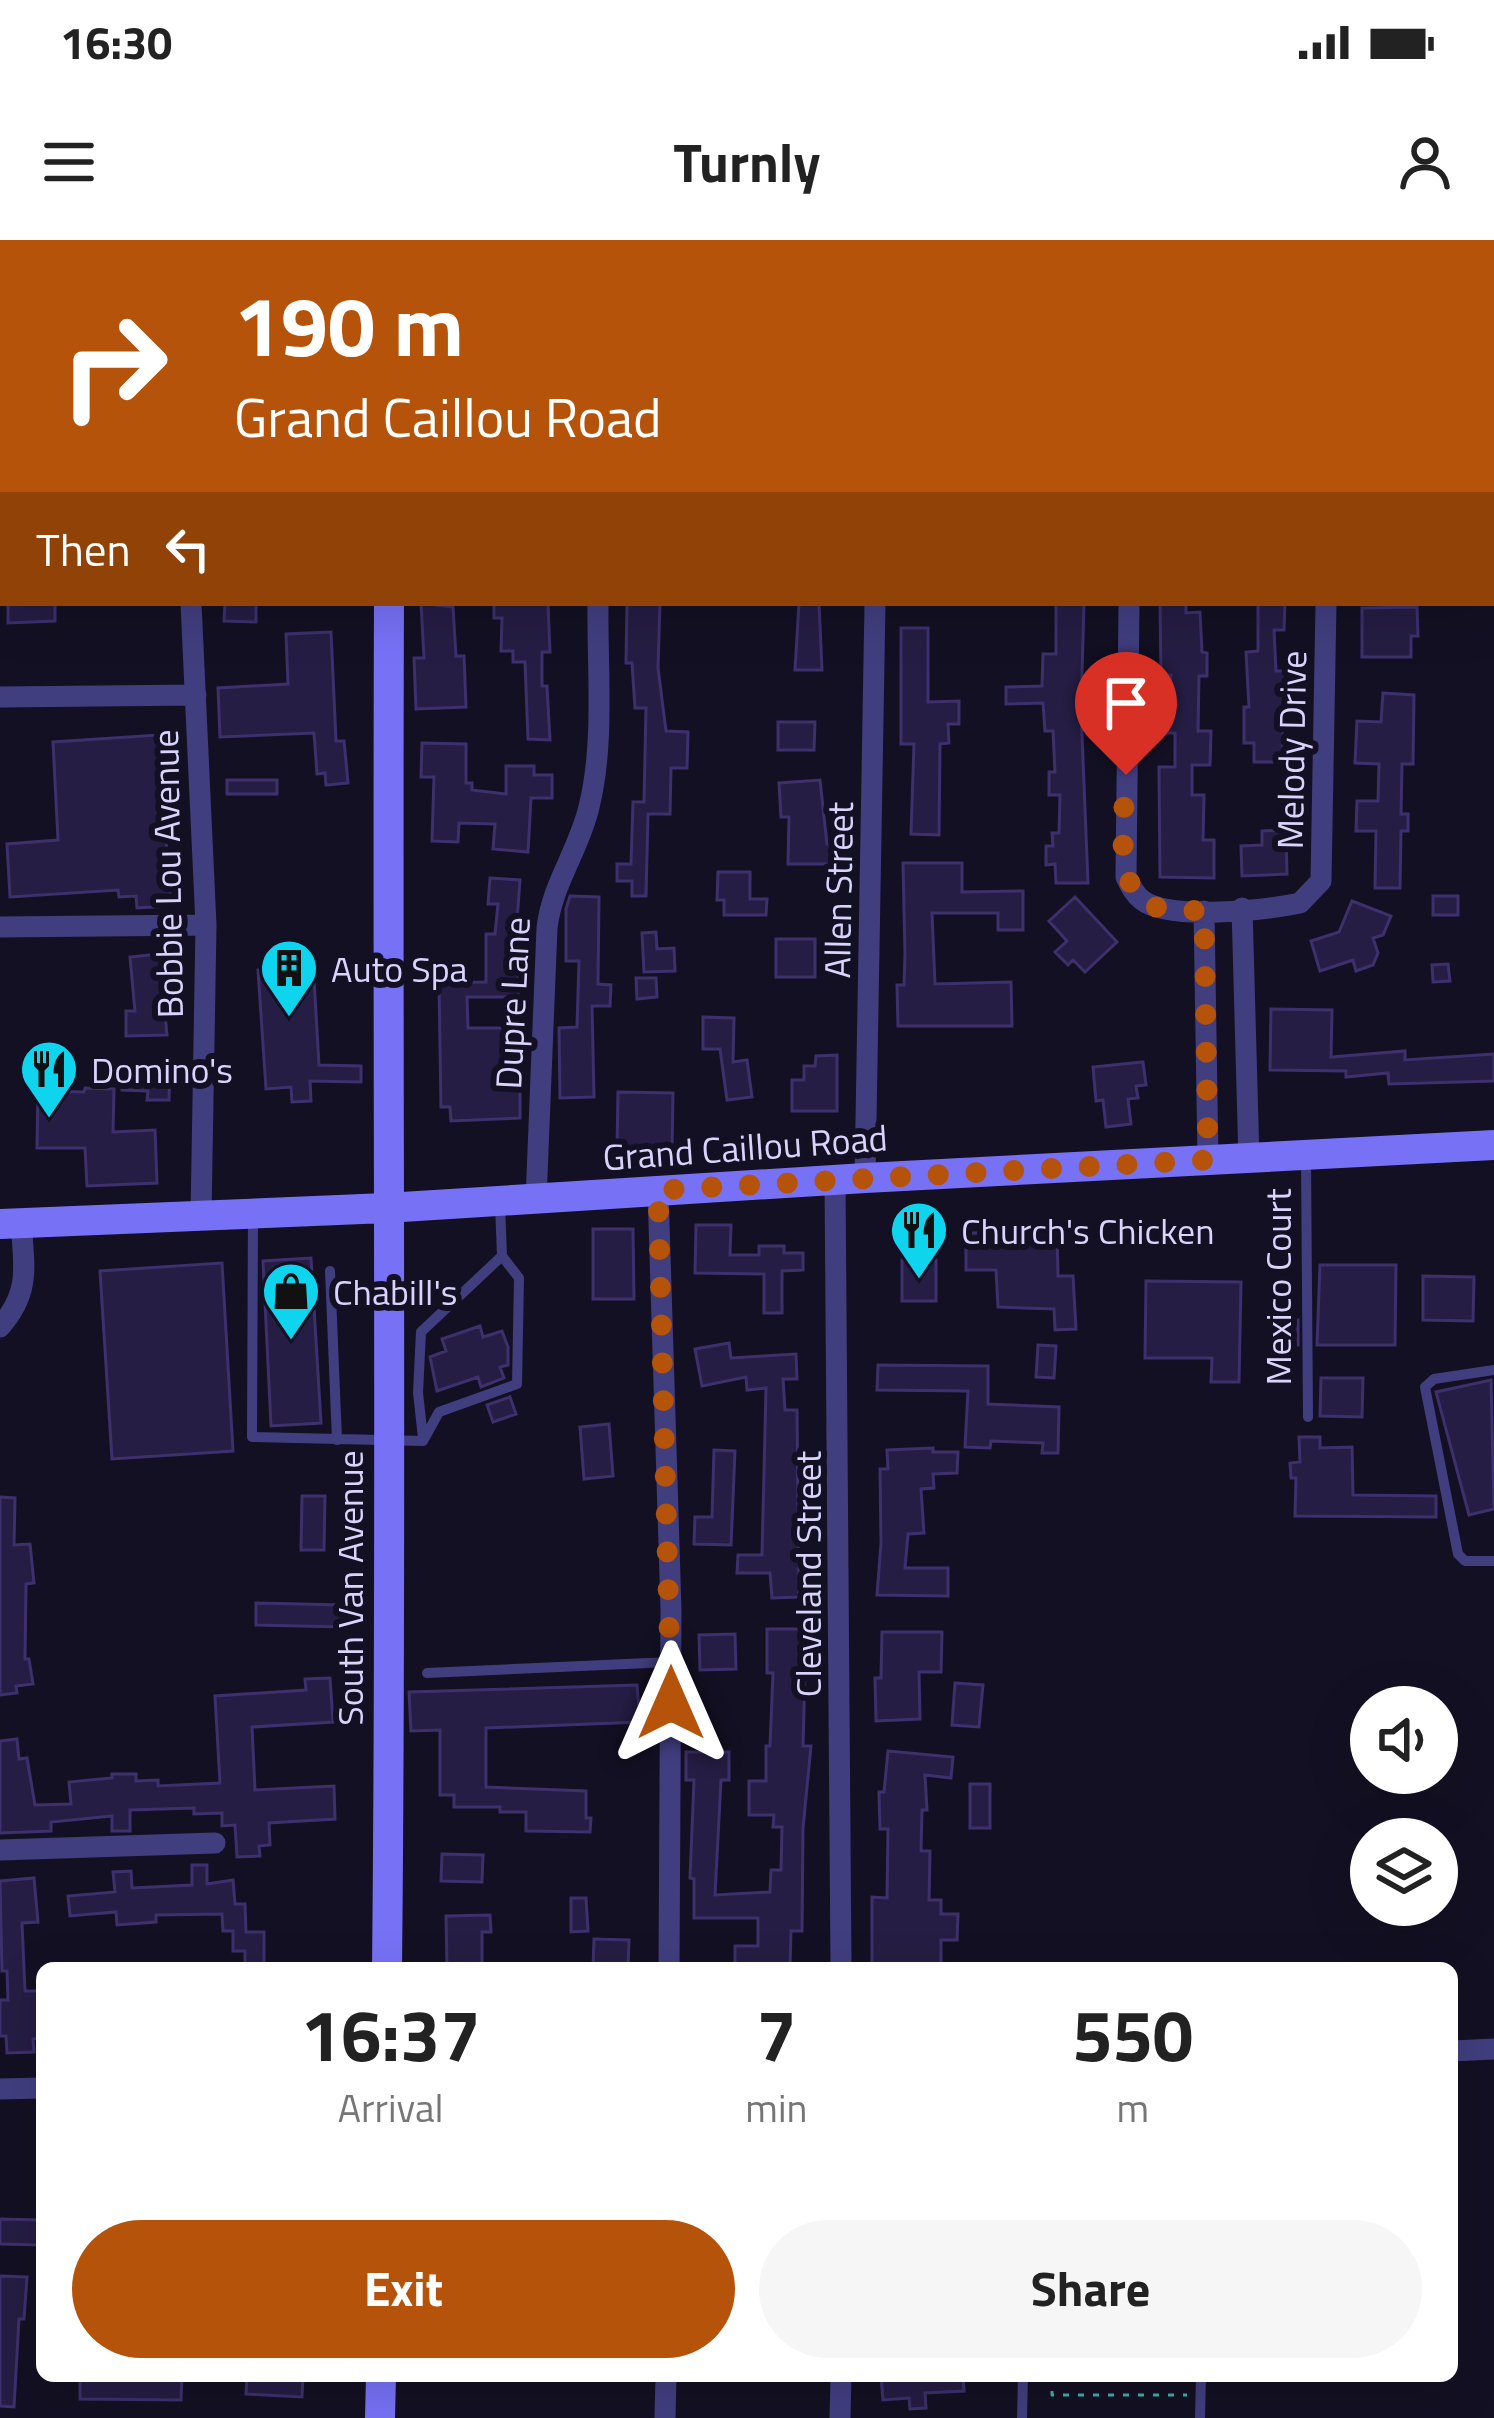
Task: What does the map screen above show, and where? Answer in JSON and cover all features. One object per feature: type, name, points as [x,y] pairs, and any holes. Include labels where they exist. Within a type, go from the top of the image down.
[{"type":"main road","name":"South Van Avenue","points":[[387,1962],[389,606]]},
{"type":"main road","name":"Grand Caillou Road","points":[[10,1224],[500,1202],[1494,1145]]},
{"type":"main road","points":[[380,2418],[381,2382]]},
{"type":"street","name":"Bobbie Lou Avenue","points":[[191,606],[206,925],[200,1216]]},
{"type":"street","name":"Dupre Lane","points":[[536,1200],[550,898],[588,814],[596,776],[598,606]]},
{"type":"street","name":"Allen Street","points":[[850,1179],[875,606]]},
{"type":"street","name":"Melody Drive","points":[[1129,606],[1126,877],[1141,900],[1155,907],[1204,911],[1300,903],[1321,881],[1326,606]]},
{"type":"street","points":[[0,697],[196,695]]},
{"type":"street","points":[[1242,908],[1249,1160]]},
{"type":"street","points":[[1204,911],[1208,1160]]},
{"type":"street","points":[[0,927],[206,925]]},
{"type":"street","name":"Cleveland Street","points":[[841,1962],[850,1179]]},
{"type":"street","points":[[658,1190],[671,1662],[669,1962]]},
{"type":"street","points":[[0,1327],[25,1283],[10,1224]]},
{"type":"street","points":[[0,1850],[215,1843]]},
{"type":"street","points":[[1458,2051],[1494,2049]]},
{"type":"street","points":[[0,2089],[36,2088]]},
{"type":"street","points":[[664,2418],[665,2382]]},
{"type":"street","points":[[840,2418],[841,2382]]},
{"type":"lane","name":"Mexico Court","points":[[1306,1157],[1308,1417]]},
{"type":"lane","points":[[423,1441],[439,1412],[518,1384],[519,1278],[502,1256],[500,1202]]},
{"type":"lane","points":[[253,1214],[252,1437],[423,1441]]},
{"type":"lane","points":[[423,1441],[418,1393],[421,1332],[502,1256]]},
{"type":"lane","points":[[330,1270],[337,1440]]},
{"type":"lane","points":[[1494,1370],[1434,1379],[1425,1387],[1458,1553],[1465,1561],[1494,1561]]},
{"type":"lane","points":[[427,1673],[671,1662]]},
{"type":"lane","points":[[1022,2418],[1023,2382]]},
{"type":"lane","points":[[1200,2418],[1202,2382]]},
{"type":"path","points":[[1052,2382],[1052,2395],[1201,2395]]},
{"type":"building","points":[[8,606],[55,606],[55,621],[8,623]]},
{"type":"building","points":[[225,606],[256,606],[256,622],[224,621]]},
{"type":"building","points":[[421,606],[453,607],[456,656],[464,656],[466,707],[416,709],[414,658],[424,658]]},
{"type":"building","points":[[494,606],[548,606],[550,652],[542,652],[542,686],[547,686],[550,740],[528,739],[525,662],[513,662],[513,651],[501,651],[502,618],[494,618]]},
{"type":"building","points":[[627,606],[660,606],[658,668],[666,731],[688,732],[687,768],[671,768],[670,814],[648,814],[646,896],[632,896],[632,881],[617,881],[617,864],[631,864],[633,802],[644,802],[646,708],[635,708],[632,663],[626,663]]},
{"type":"building","points":[[799,606],[819,606],[822,670],[795,670]]},
{"type":"building","points":[[1056,606],[1084,606],[1081,710],[1088,883],[1056,883],[1055,864],[1046,865],[1046,846],[1053,846],[1052,833],[1059,833],[1060,795],[1049,795],[1049,772],[1055,772],[1053,731],[1045,731],[1043,703],[1006,704],[1006,687],[1042,686],[1043,654],[1056,654]]},
{"type":"building","points":[[1160,606],[1186,606],[1186,613],[1200,612],[1207,676],[1199,676],[1198,731],[1211,731],[1210,765],[1192,765],[1192,795],[1204,795],[1203,840],[1214,840],[1214,878],[1160,877],[1159,767],[1175,767],[1175,733],[1162,733],[1162,705],[1170,706],[1171,675],[1161,675]]},
{"type":"building","points":[[1258,606],[1285,606],[1284,630],[1274,630],[1276,671],[1285,671],[1282,762],[1254,762],[1254,743],[1244,743],[1244,707],[1249,707],[1246,652],[1258,651]]},
{"type":"building","points":[[1417,607],[1418,636],[1411,636],[1411,657],[1362,657],[1362,608]]},
{"type":"building","points":[[901,628],[928,628],[928,702],[959,701],[959,724],[948,724],[949,743],[940,744],[939,835],[911,834],[914,744],[901,744]]},
{"type":"building","points":[[331,632],[336,741],[344,741],[348,783],[326,785],[325,773],[317,774],[314,733],[220,737],[218,688],[288,684],[286,634]]},
{"type":"building","points":[[1383,693],[1414,695],[1413,764],[1402,764],[1401,814],[1408,814],[1408,831],[1401,831],[1400,888],[1375,888],[1376,831],[1356,831],[1357,801],[1378,801],[1379,764],[1355,763],[1357,721],[1381,722]]},
{"type":"building","points":[[778,722],[815,722],[814,750],[778,750]]},
{"type":"building","points":[[158,735],[171,906],[137,908],[136,896],[119,897],[118,890],[10,897],[7,844],[58,840],[53,742]]},
{"type":"building","points":[[422,743],[466,744],[466,783],[472,783],[472,790],[506,794],[506,766],[534,766],[534,775],[552,775],[552,798],[531,798],[528,852],[493,849],[495,824],[459,823],[458,842],[432,841],[434,777],[421,777]]},
{"type":"building","points":[[227,780],[277,780],[277,794],[227,794]]},
{"type":"building","points":[[820,780],[827,844],[842,844],[842,864],[788,864],[789,817],[781,817],[779,783]]},
{"type":"building","points":[[1286,830],[1287,874],[1242,876],[1241,846],[1262,845],[1262,831]]},
{"type":"building","points":[[903,863],[962,863],[962,892],[1023,891],[1023,930],[998,930],[998,913],[932,913],[935,984],[1011,982],[1012,1026],[898,1026],[897,985],[904,985],[905,954]]},
{"type":"building","points":[[718,872],[750,872],[750,899],[767,899],[766,915],[724,915],[724,900],[717,900]]},
{"type":"building","points":[[490,878],[520,880],[518,997],[467,997],[468,1028],[504,1028],[504,1037],[520,1037],[520,1118],[451,1121],[450,1107],[441,1107],[439,983],[486,982],[486,934],[495,934],[498,904],[488,904]]},
{"type":"building","points":[[570,896],[599,897],[598,984],[611,985],[610,1006],[592,1006],[594,1097],[560,1098],[559,1028],[577,1027],[579,961],[566,961]]},
{"type":"building","points":[[1433,896],[1458,896],[1458,915],[1433,915]]},
{"type":"building","points":[[1075,897],[1117,942],[1085,972],[1073,960],[1068,965],[1055,952],[1067,941],[1049,921]]},
{"type":"building","points":[[1352,901],[1391,916],[1383,935],[1373,938],[1378,953],[1373,965],[1356,971],[1353,960],[1320,971],[1311,941],[1339,932]]},
{"type":"building","points":[[656,932],[657,949],[674,948],[675,971],[644,972],[642,933]]},
{"type":"building","points":[[776,939],[815,939],[815,977],[776,977]]},
{"type":"building","points":[[159,954],[167,1035],[126,1036],[126,1011],[135,1011],[130,957]]},
{"type":"building","name":"Auto Spa","points":[[313,962],[319,1065],[361,1066],[361,1082],[310,1081],[311,1101],[292,1102],[291,1087],[266,1089],[258,970]]},
{"type":"building","points":[[1448,964],[1450,981],[1433,982],[1432,965]]},
{"type":"building","points":[[636,978],[656,978],[657,997],[637,999]]},
{"type":"building","points":[[1271,1009],[1332,1010],[1331,1057],[1405,1051],[1405,1060],[1494,1054],[1494,1081],[1389,1084],[1388,1073],[1346,1077],[1346,1071],[1270,1070]]},
{"type":"building","points":[[703,1017],[734,1018],[733,1062],[747,1060],[752,1097],[727,1100],[720,1049],[703,1049]]},
{"type":"building","points":[[837,1055],[837,1111],[792,1111],[792,1080],[804,1080],[804,1066],[815,1066],[816,1056]]},
{"type":"building","points":[[1143,1062],[1146,1085],[1136,1086],[1138,1098],[1128,1099],[1131,1124],[1106,1127],[1103,1100],[1096,1101],[1093,1067]]},
{"type":"building","points":[[123,1064],[170,1064],[169,1100],[147,1100],[148,1091],[122,1090]]},
{"type":"building","points":[[85,1088],[114,1089],[113,1132],[155,1130],[157,1183],[87,1186],[85,1148],[37,1148],[38,1091],[84,1092]]},
{"type":"building","points":[[618,1092],[673,1093],[672,1150],[617,1149]]},
{"type":"building","points":[[696,1225],[731,1225],[730,1255],[759,1255],[759,1246],[784,1246],[784,1253],[803,1253],[803,1270],[782,1271],[782,1313],[764,1313],[764,1274],[695,1273]]},
{"type":"building","points":[[593,1229],[633,1229],[634,1299],[593,1299]]},
{"type":"building","points":[[1057,1232],[1058,1276],[1073,1276],[1076,1329],[1055,1330],[1054,1309],[998,1307],[996,1270],[966,1270],[966,1233]]},
{"type":"building","name":"Chabill's","points":[[311,1258],[321,1423],[271,1426],[263,1261]]},
{"type":"building","name":"Church's Chicken","points":[[902,1260],[936,1260],[936,1301],[902,1301]]},
{"type":"building","points":[[222,1263],[233,1451],[112,1459],[100,1271]]},
{"type":"building","points":[[1320,1265],[1396,1265],[1395,1345],[1317,1345]]},
{"type":"building","points":[[1423,1276],[1474,1277],[1473,1321],[1423,1320]]},
{"type":"building","points":[[1146,1281],[1241,1282],[1239,1382],[1211,1382],[1212,1358],[1145,1358]]},
{"type":"building","points":[[1298,1320],[1298,1345],[1283,1345],[1282,1321]]},
{"type":"building","points":[[480,1326],[483,1337],[502,1331],[508,1347],[508,1365],[500,1367],[504,1378],[481,1387],[478,1377],[437,1391],[430,1357],[446,1351],[442,1339]]},
{"type":"building","points":[[729,1343],[731,1358],[796,1354],[797,1379],[783,1379],[785,1410],[797,1410],[799,1597],[772,1598],[770,1573],[737,1573],[738,1555],[762,1555],[766,1388],[747,1390],[746,1377],[702,1386],[695,1349]]},
{"type":"building","points":[[1038,1345],[1056,1346],[1054,1378],[1036,1377]]},
{"type":"building","points":[[878,1365],[988,1366],[988,1404],[1059,1407],[1058,1453],[1042,1453],[1043,1443],[991,1441],[990,1448],[965,1447],[968,1391],[877,1390]]},
{"type":"building","points":[[1321,1378],[1363,1378],[1362,1417],[1320,1416]]},
{"type":"building","points":[[1491,1380],[1494,1509],[1469,1515],[1436,1392]]},
{"type":"building","points":[[510,1397],[516,1414],[493,1422],[487,1405]]},
{"type":"building","points":[[609,1424],[613,1476],[584,1479],[580,1427]]},
{"type":"building","points":[[1299,1437],[1320,1437],[1320,1448],[1352,1447],[1353,1495],[1436,1496],[1436,1517],[1295,1516],[1296,1478],[1291,1478],[1290,1463],[1300,1462]]},
{"type":"building","points":[[933,1448],[933,1452],[958,1452],[957,1473],[933,1474],[934,1488],[921,1489],[924,1533],[908,1534],[905,1568],[948,1568],[948,1596],[877,1595],[880,1469],[888,1469],[887,1450]]},
{"type":"building","points":[[714,1450],[735,1451],[731,1545],[694,1544],[695,1517],[712,1517]]},
{"type":"building","points":[[302,1496],[325,1496],[324,1550],[301,1550]]},
{"type":"building","points":[[0,1497],[15,1498],[14,1545],[30,1544],[34,1583],[26,1584],[25,1659],[29,1659],[33,1684],[0,1695]]},
{"type":"building","points":[[256,1603],[343,1605],[343,1627],[256,1625]]},
{"type":"building","points":[[767,1629],[803,1629],[803,1653],[816,1653],[816,1673],[805,1673],[803,1746],[811,1746],[803,1828],[802,1931],[791,1931],[790,1962],[735,1962],[735,1946],[758,1946],[758,1918],[694,1918],[694,1879],[690,1878],[694,1780],[686,1780],[686,1752],[729,1752],[729,1780],[721,1780],[715,1895],[770,1892],[771,1870],[781,1870],[782,1827],[773,1827],[774,1815],[749,1815],[749,1781],[766,1781],[773,1673],[767,1673]]},
{"type":"building","points":[[882,1632],[942,1632],[941,1672],[919,1672],[920,1719],[876,1721],[875,1678],[881,1678]]},
{"type":"building","points":[[735,1634],[736,1669],[700,1670],[699,1635]]},
{"type":"building","points":[[330,1678],[333,1722],[252,1727],[255,1790],[334,1786],[335,1819],[269,1823],[270,1845],[259,1846],[260,1856],[237,1857],[235,1825],[222,1826],[222,1813],[194,1814],[194,1808],[130,1810],[130,1831],[112,1831],[112,1816],[51,1822],[51,1831],[0,1833],[0,1741],[17,1739],[19,1759],[27,1758],[35,1805],[71,1804],[69,1782],[112,1778],[112,1774],[136,1774],[136,1781],[158,1780],[158,1786],[220,1783],[215,1696],[306,1690],[305,1679]]},
{"type":"building","points":[[955,1683],[983,1685],[979,1727],[952,1725]]},
{"type":"building","points":[[637,1685],[640,1722],[486,1728],[486,1787],[586,1791],[590,1832],[526,1831],[526,1812],[454,1807],[454,1795],[440,1795],[440,1730],[411,1731],[409,1692]]},
{"type":"building","points":[[888,1751],[953,1757],[951,1778],[925,1775],[927,1810],[922,1810],[921,1851],[930,1851],[929,1900],[941,1900],[941,1914],[958,1914],[957,1940],[941,1940],[941,1962],[872,1962],[872,1897],[887,1898],[888,1829],[880,1829],[879,1792],[884,1792]]},
{"type":"building","points":[[970,1784],[990,1784],[990,1828],[970,1828]]},
{"type":"building","points":[[442,1854],[483,1855],[482,1882],[441,1881]]},
{"type":"building","points":[[192,1865],[207,1865],[207,1884],[233,1880],[235,1904],[245,1904],[246,1932],[264,1932],[264,1962],[245,1962],[245,1951],[233,1951],[233,1931],[223,1931],[222,1914],[156,1915],[156,1922],[117,1925],[116,1912],[70,1916],[68,1896],[115,1892],[113,1872],[131,1871],[132,1888],[192,1885]]},
{"type":"building","points":[[34,1878],[38,1922],[22,1923],[25,1991],[36,1991],[34,2052],[7,2053],[6,2036],[0,2036],[0,2000],[8,2000],[7,1971],[2,1971],[0,1881]]},
{"type":"building","points":[[571,1898],[586,1898],[588,1931],[571,1932]]},
{"type":"building","points":[[490,1915],[491,1932],[482,1932],[482,1962],[447,1962],[446,1916]]},
{"type":"building","points":[[594,1939],[629,1940],[628,1962],[593,1962]]},
{"type":"building","points":[[0,2219],[36,2220],[36,2245],[0,2244]]},
{"type":"building","points":[[0,2276],[27,2277],[24,2319],[19,2319],[14,2407],[0,2406]]},
{"type":"building","points":[[80,2382],[182,2382],[181,2400],[80,2399]]},
{"type":"building","points":[[247,2382],[303,2382],[302,2397],[246,2394]]},
{"type":"building","points":[[882,2382],[963,2382],[964,2391],[925,2393],[926,2408],[910,2409],[909,2398],[883,2400]]},
{"type":"place","name":"Auto Spa","points":[[289,1019]]},
{"type":"place","name":"Domino's","points":[[49,1120]]},
{"type":"place","name":"Church's Chicken","points":[[919,1281]]},
{"type":"place","name":"Chabill's","points":[[291,1342]]},
{"type":"route","points":[[671,1703],[658,1190],[1208,1160],[1204,911],[1155,907],[1133,891],[1124,861],[1126,775]]}]
